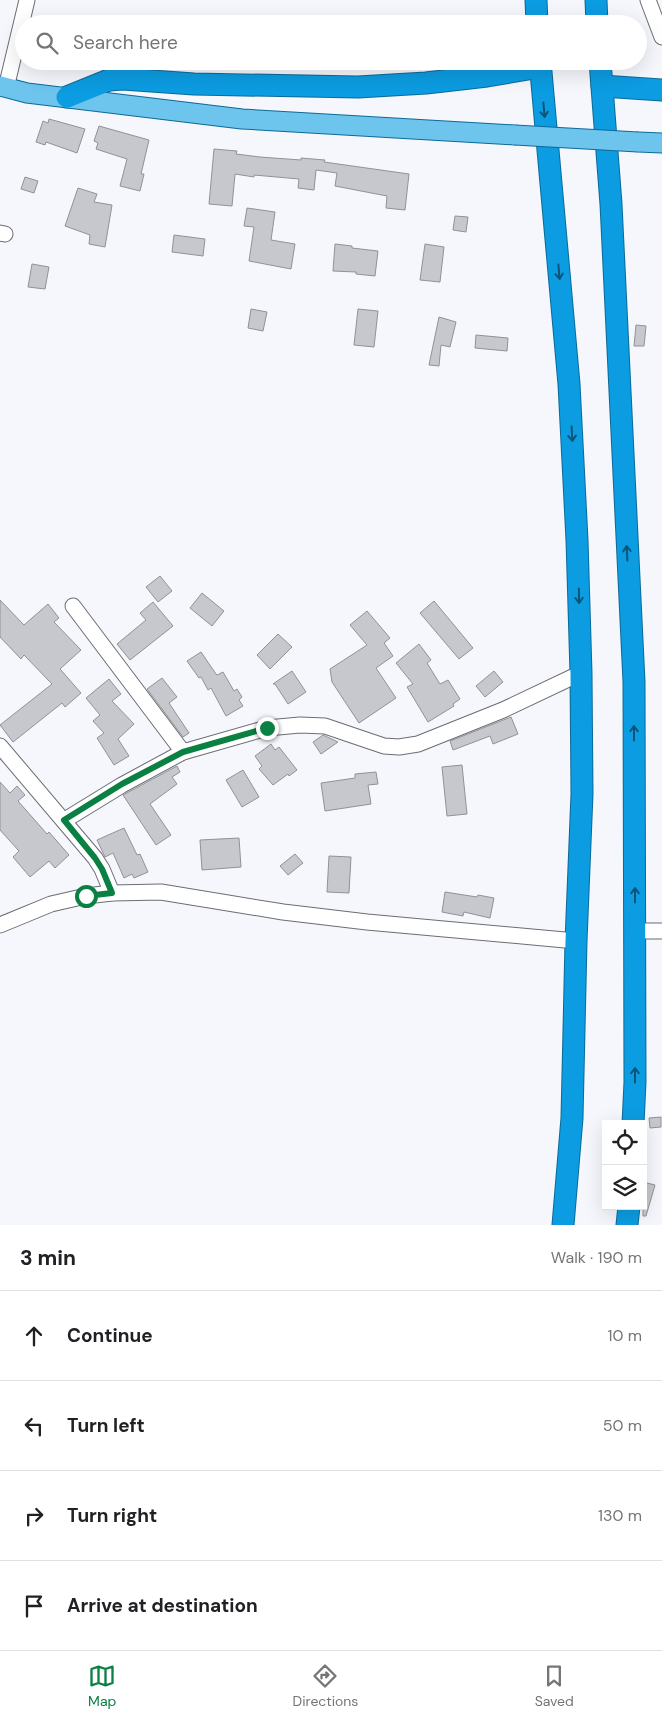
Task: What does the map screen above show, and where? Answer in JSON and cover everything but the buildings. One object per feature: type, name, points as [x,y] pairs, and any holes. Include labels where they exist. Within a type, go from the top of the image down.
[{"type":"highway","points":[[536,0],[537,15]]},
{"type":"highway","points":[[596,0],[597,15]]},
{"type":"highway","points":[[67,97],[109,80],[123,79],[194,84],[358,87],[426,83],[487,76],[514,70]]},
{"type":"highway","points":[[541,70],[569,384],[577,540],[581,673],[582,794],[572,1118],[563,1225]]},
{"type":"highway","points":[[601,70],[611,204],[634,682],[636,931],[633,1120]]},
{"type":"highway","points":[[602,86],[662,90]]},
{"type":"highway","points":[[627,1225],[629,1210]]},
{"type":"main road","points":[[3,87],[27,93],[242,119],[662,143]]},
{"type":"street","points":[[23,15],[27,0]]},
{"type":"street","points":[[648,0],[662,37]]},
{"type":"street","points":[[3,87],[15,44]]},
{"type":"street","points":[[73,606],[183,752]]},
{"type":"street","points":[[64,820],[122,784],[183,752],[267,728],[300,725],[324,726],[384,746],[399,747],[418,744],[504,710],[581,673]]},
{"type":"street","points":[[0,746],[95,858],[112,893]]},
{"type":"street","points":[[0,925],[51,904],[112,893],[162,892],[283,912],[367,922],[576,941]]},
{"type":"street","points":[[636,931],[662,931]]},
{"type":"route","points":[[86,896],[112,893],[95,858],[64,820],[122,784],[183,752],[267,728]]}]
